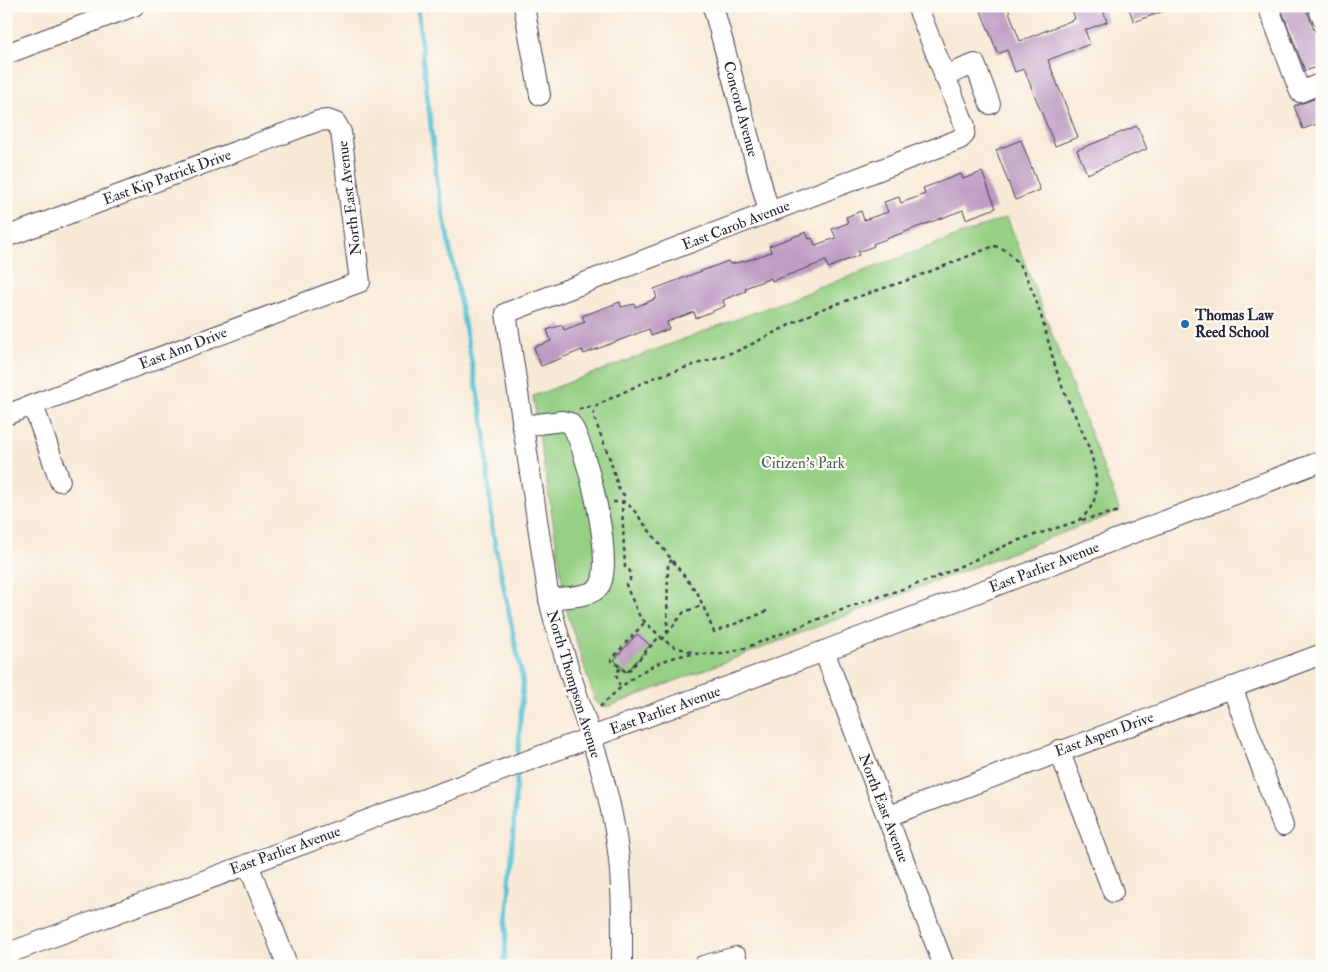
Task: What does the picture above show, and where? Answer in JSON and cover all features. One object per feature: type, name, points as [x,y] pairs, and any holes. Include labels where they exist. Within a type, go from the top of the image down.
[{"type":"street","points":[[6,54],[134,6]]},
{"type":"street","points":[[524,6],[540,95]]},
{"type":"street","name":"Concord Avenue","points":[[712,6],[769,212]]},
{"type":"street","points":[[917,6],[944,76],[975,64],[990,104]]},
{"type":"street","points":[[1268,6],[1300,92],[1322,84]]},
{"type":"street","points":[[1318,6],[1322,17]]},
{"type":"street","name":"East Carob Avenue","points":[[506,313],[955,141],[964,135],[965,126],[944,76]]},
{"type":"street","name":"East Kip Patrick Drive","points":[[6,237],[318,121],[328,120]]},
{"type":"street","name":"North East Avenue","points":[[328,120],[336,123],[341,132],[360,282]]},
{"type":"street","name":"East Ann Drive","points":[[6,415],[360,282]]},
{"type":"street","name":"North Thompson Avenue","points":[[506,313],[548,598],[557,637],[605,783],[614,825],[622,902],[622,966]]},
{"type":"street","points":[[33,405],[60,480]]},
{"type":"street","points":[[522,426],[562,421],[570,423],[587,463],[602,528],[604,557],[601,585],[588,593],[548,598]]},
{"type":"street","name":"East Parlier Avenue","points":[[6,954],[824,651],[1322,461]]},
{"type":"street","name":"North East Avenue","points":[[824,651],[944,966]]},
{"type":"street","name":"East Aspen Drive","points":[[888,816],[1059,750],[1322,654]]},
{"type":"street","points":[[1232,687],[1283,826]]},
{"type":"street","points":[[1059,750],[1113,892]]},
{"type":"street","points":[[248,864],[285,959]]},
{"type":"street","points":[[703,966],[736,957]]},
{"type":"path","points":[[593,415],[596,405],[639,383],[728,354],[819,310],[911,279],[994,246],[1005,250],[1019,264],[1029,285],[1060,383],[1083,434],[1093,466],[1096,486],[1089,515],[1094,516]]},
{"type":"path","points":[[583,408],[589,410],[593,415],[610,459],[618,490],[624,495],[622,506],[625,568],[630,571],[630,580],[626,584],[632,603],[644,623],[662,640],[675,647],[698,654]]},
{"type":"path","points":[[623,501],[698,594],[714,632],[762,614],[768,609]]},
{"type":"path","points":[[1078,521],[1090,509]]},
{"type":"path","points":[[600,707],[620,687],[640,672],[666,659],[680,655],[722,654],[745,648],[852,606],[932,579],[1032,535],[1094,516],[1120,512]]},
{"type":"path","points":[[667,633],[668,563],[672,560]]},
{"type":"path","points":[[662,640],[684,612],[703,605]]},
{"type":"path","points":[[644,623],[611,660],[627,674],[659,637]]},
{"type":"path","points":[[620,668],[616,674],[620,687]]},
{"type":"green space","name":"Citizen's Park","points":[[1007,217],[1120,511],[607,707],[596,703],[568,616],[533,396]]},
{"type":"building","points":[[979,6],[1007,6],[1020,41],[1075,19],[1071,6],[1102,6],[1107,22],[1085,30],[1090,44],[1048,60],[1078,137],[1055,146],[1024,69],[1015,72],[1007,50],[998,54]]},
{"type":"building","points":[[1128,6],[1172,6],[1172,8],[1134,22]]},
{"type":"building","points":[[1294,6],[1305,6],[1322,50],[1322,65],[1305,71],[1282,11]]},
{"type":"building","points":[[1322,96],[1322,122],[1303,129],[1294,106]]},
{"type":"building","points":[[1137,126],[1147,149],[1087,174],[1077,150]]},
{"type":"building","points":[[1021,140],[1040,190],[1015,200],[996,150]]},
{"type":"building","points":[[982,172],[996,208],[966,219],[963,210],[873,244],[874,246],[858,252],[859,255],[828,268],[826,261],[772,281],[771,278],[745,288],[746,291],[723,300],[725,306],[696,318],[694,312],[667,322],[669,329],[651,336],[649,329],[584,354],[582,350],[541,366],[534,347],[551,341],[547,330],[562,325],[564,330],[585,322],[582,316],[620,302],[621,307],[635,304],[635,307],[657,298],[654,289],[728,261],[730,264],[771,252],[769,246],[806,232],[809,239],[812,238],[815,245],[836,238],[832,229],[848,223],[846,217],[861,211],[864,220],[888,212],[884,202],[899,197],[901,203],[925,194],[923,188],[961,174],[963,179]]},
{"type":"building","points":[[637,634],[650,645],[627,672],[614,660]]},
{"type":"waterway","points":[[417,6],[437,181],[485,432],[492,529],[523,682],[518,755]]},
{"type":"waterway","points":[[504,966],[517,775]]},
{"type":"place","name":"Thomas Law Reed School","points":[[1185,324]]}]
